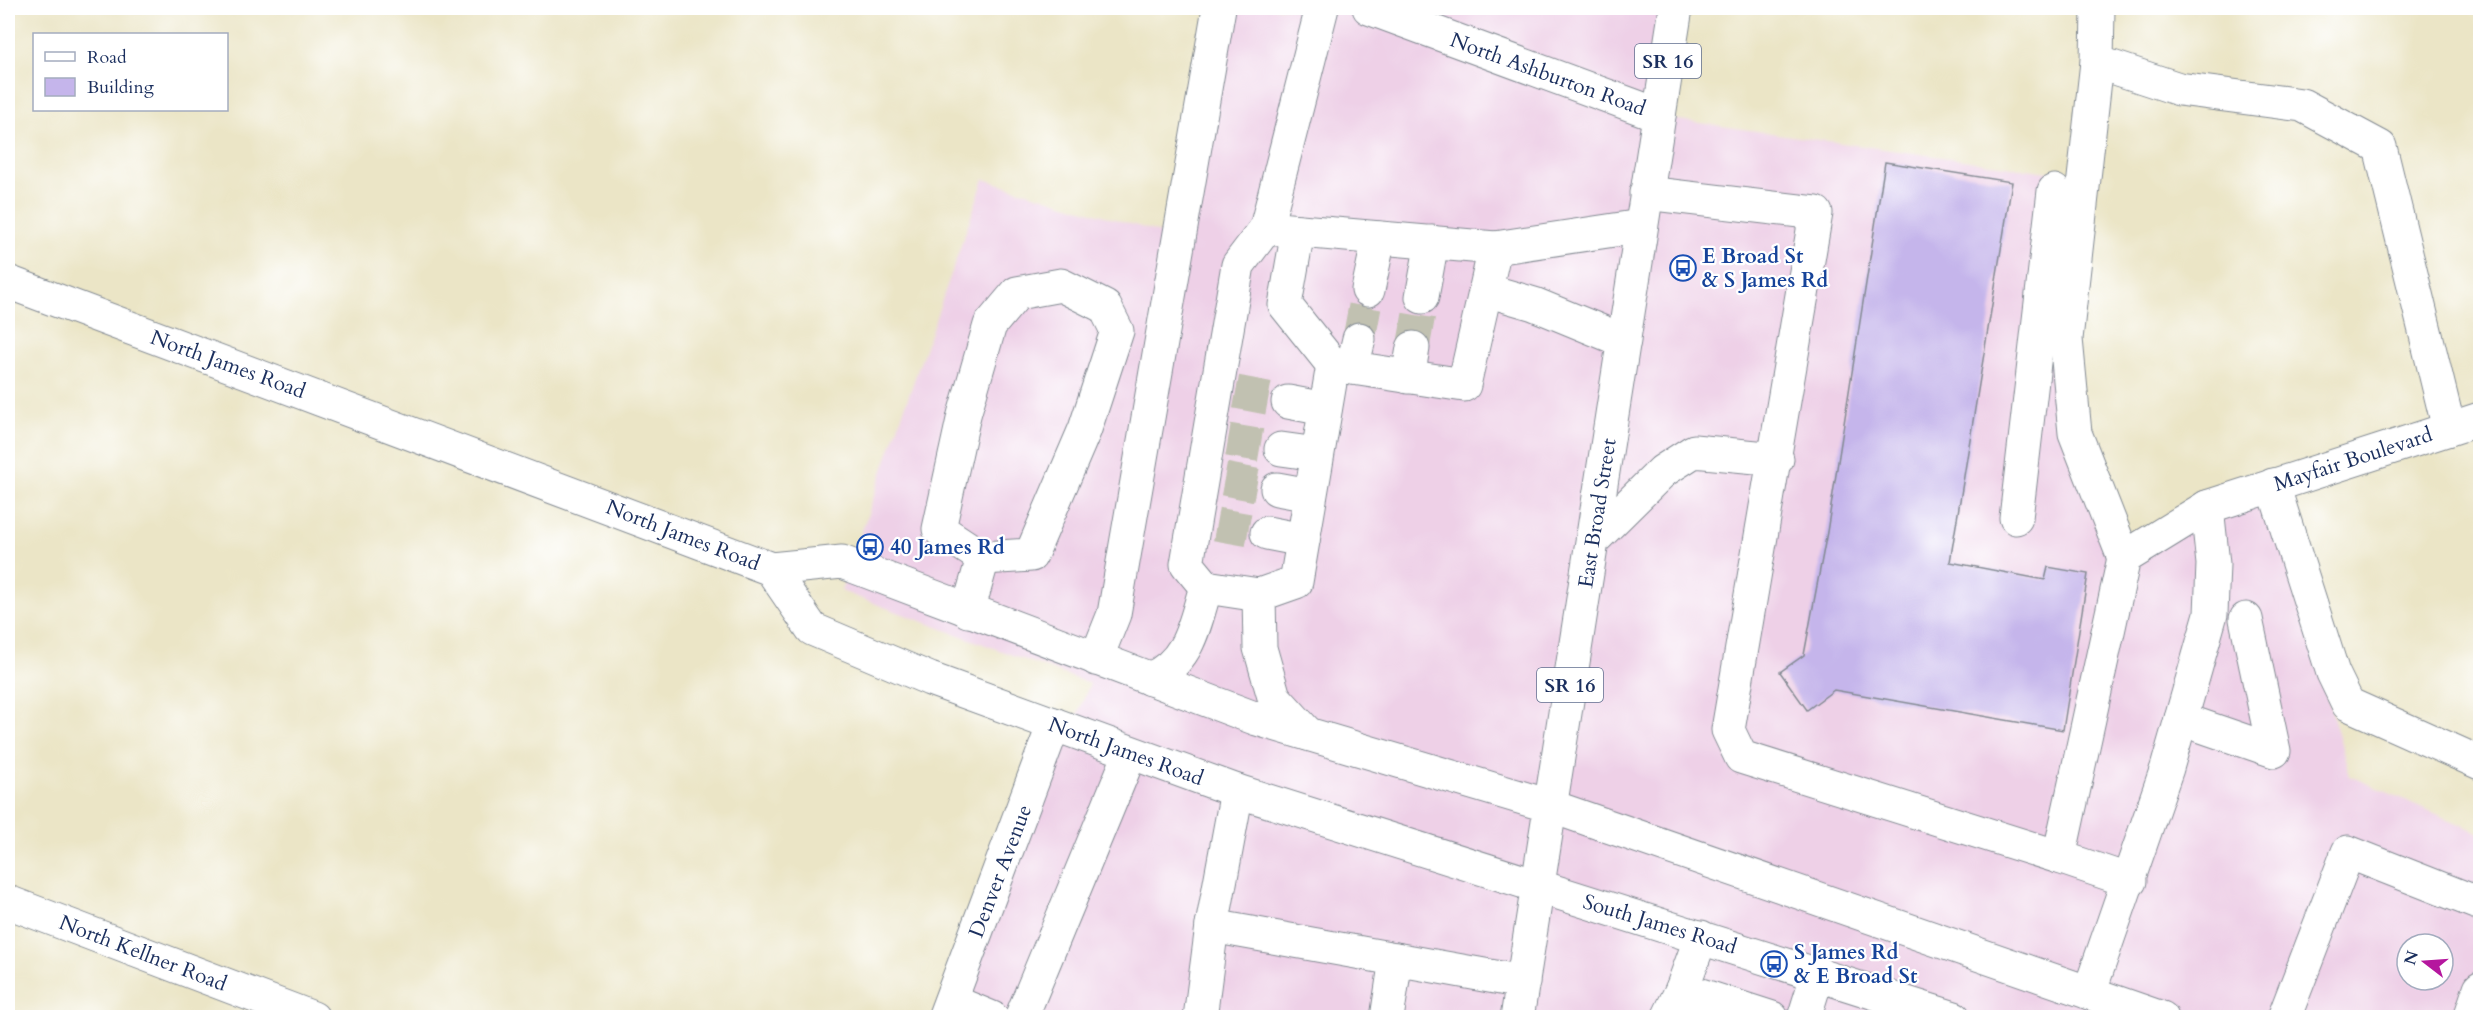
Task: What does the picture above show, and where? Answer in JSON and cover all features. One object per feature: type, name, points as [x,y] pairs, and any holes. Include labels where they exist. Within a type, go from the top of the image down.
[{"type":"main road","points":[[1096,659],[1114,614],[1219,8]]},
{"type":"main road","points":[[1322,8],[1282,230],[1285,305],[1348,357],[1410,362],[1464,385],[1495,248]]},
{"type":"main road","name":"North Ashburton Road","points":[[1369,8],[1659,115]]},
{"type":"main road","name":"East Broad Street","points":[[1517,1017],[1676,8]]},
{"type":"main road","points":[[2059,857],[2124,558],[2075,433],[2066,339],[2097,62],[2098,8]]},
{"type":"main road","points":[[2097,62],[2179,89],[2302,105],[2380,147],[2449,429]]},
{"type":"main road","points":[[2016,518],[2054,191]]},
{"type":"main road","points":[[1646,193],[1816,213],[1777,459],[1728,730],[1741,757],[2130,881]]},
{"type":"main road","points":[[1348,357],[1325,409],[1296,582],[1259,595],[1206,587],[1187,564],[1205,522],[1213,478],[1227,390],[1238,265],[1282,230],[1495,248],[1641,226]]},
{"type":"main road","points":[[1368,290],[1379,238]]},
{"type":"main road","points":[[1422,297],[1432,242]]},
{"type":"main road","name":"North James Road","points":[[8,282],[771,569],[812,629],[930,679],[1130,754],[1237,791],[1537,886]]},
{"type":"main road","points":[[1061,285],[1105,307],[1117,331],[1085,429],[1031,555],[983,558],[939,529],[964,415],[990,325],[1017,294],[1061,285]]},
{"type":"main road","points":[[1486,290],[1534,304],[1624,341]]},
{"type":"main road","points":[[1117,331],[1164,330]]},
{"type":"main road","points":[[1288,402],[1325,409]]},
{"type":"main road","name":"Mayfair Boulevard","points":[[2124,558],[2216,504],[2481,419]]},
{"type":"main road","points":[[2028,428],[2075,433]]},
{"type":"main road","points":[[1281,449],[1317,454]]},
{"type":"main road","points":[[1593,540],[1663,471],[1695,451],[1777,459]]},
{"type":"main road","points":[[2273,485],[2333,673],[2348,704],[2481,763]]},
{"type":"main road","points":[[1277,489],[1310,495]]},
{"type":"main road","points":[[2089,993],[2130,881],[2211,614],[2216,504]]},
{"type":"main road","points":[[1267,533],[1302,540]]},
{"type":"main road","points":[[968,611],[983,558]]},
{"type":"main road","points":[[771,569],[842,562],[1257,719],[1550,806],[2162,1017]]},
{"type":"main road","points":[[1150,679],[1168,671],[1187,646],[1206,587]]},
{"type":"main road","points":[[1259,595],[1260,648],[1274,697],[1308,734]]},
{"type":"main road","points":[[2181,718],[2274,751],[2246,619]]},
{"type":"main road","name":"Denver Avenue","points":[[947,1009],[1054,724]]},
{"type":"main road","points":[[1022,1017],[1130,754]]},
{"type":"main road","points":[[1222,1017],[1202,1004],[1212,926],[1237,791]]},
{"type":"main road","points":[[2284,1017],[2348,852],[2481,904]]},
{"type":"main road","name":"South James Road","points":[[1537,886],[1818,973],[1899,1009],[1954,1017]]},
{"type":"main road","name":"North Kellner Road","points":[[8,902],[313,1017]]},
{"type":"main road","points":[[1212,926],[1523,982]]},
{"type":"main road","points":[[1668,1017],[1682,988],[1701,937]]},
{"type":"main road","points":[[1387,1017],[1396,959]]},
{"type":"main road","points":[[1804,1017],[1818,973]]},
{"type":"main road","points":[[1682,988],[1773,1017]]},
{"type":"main road","points":[[2470,1017],[2481,988]]},
{"type":"main road","points":[[947,1009],[992,1017]]},
{"type":"shaded area","points":[[1222,8],[1670,8],[1650,116],[2076,176],[2066,339],[2124,557],[2268,487],[2350,776],[2480,833],[2480,1007],[2477,1018],[952,1017],[1090,684],[841,591],[984,179],[1186,241]]},
{"type":"building","points":[[1885,162],[2012,182],[1950,562],[2045,580],[2048,567],[2088,574],[2063,730],[1834,690],[1807,710],[1780,672],[1804,655],[1827,532]]},
{"type":"tunnel","points":[[1359,339],[1368,290]]},
{"type":"tunnel","points":[[1413,348],[1422,297]]},
{"type":"tunnel","points":[[1236,392],[1288,402]]},
{"type":"tunnel","points":[[1228,440],[1281,449]]},
{"type":"tunnel","points":[[1224,479],[1277,489]]},
{"type":"tunnel","points":[[1216,524],[1267,533]]},
{"type":"place","name":"E Broad St & S James Rd","points":[[1683,268]]},
{"type":"place","name":"40 James Rd","points":[[870,547]]},
{"type":"place","name":"S James Rd & E Broad St","points":[[1774,964]]}]
